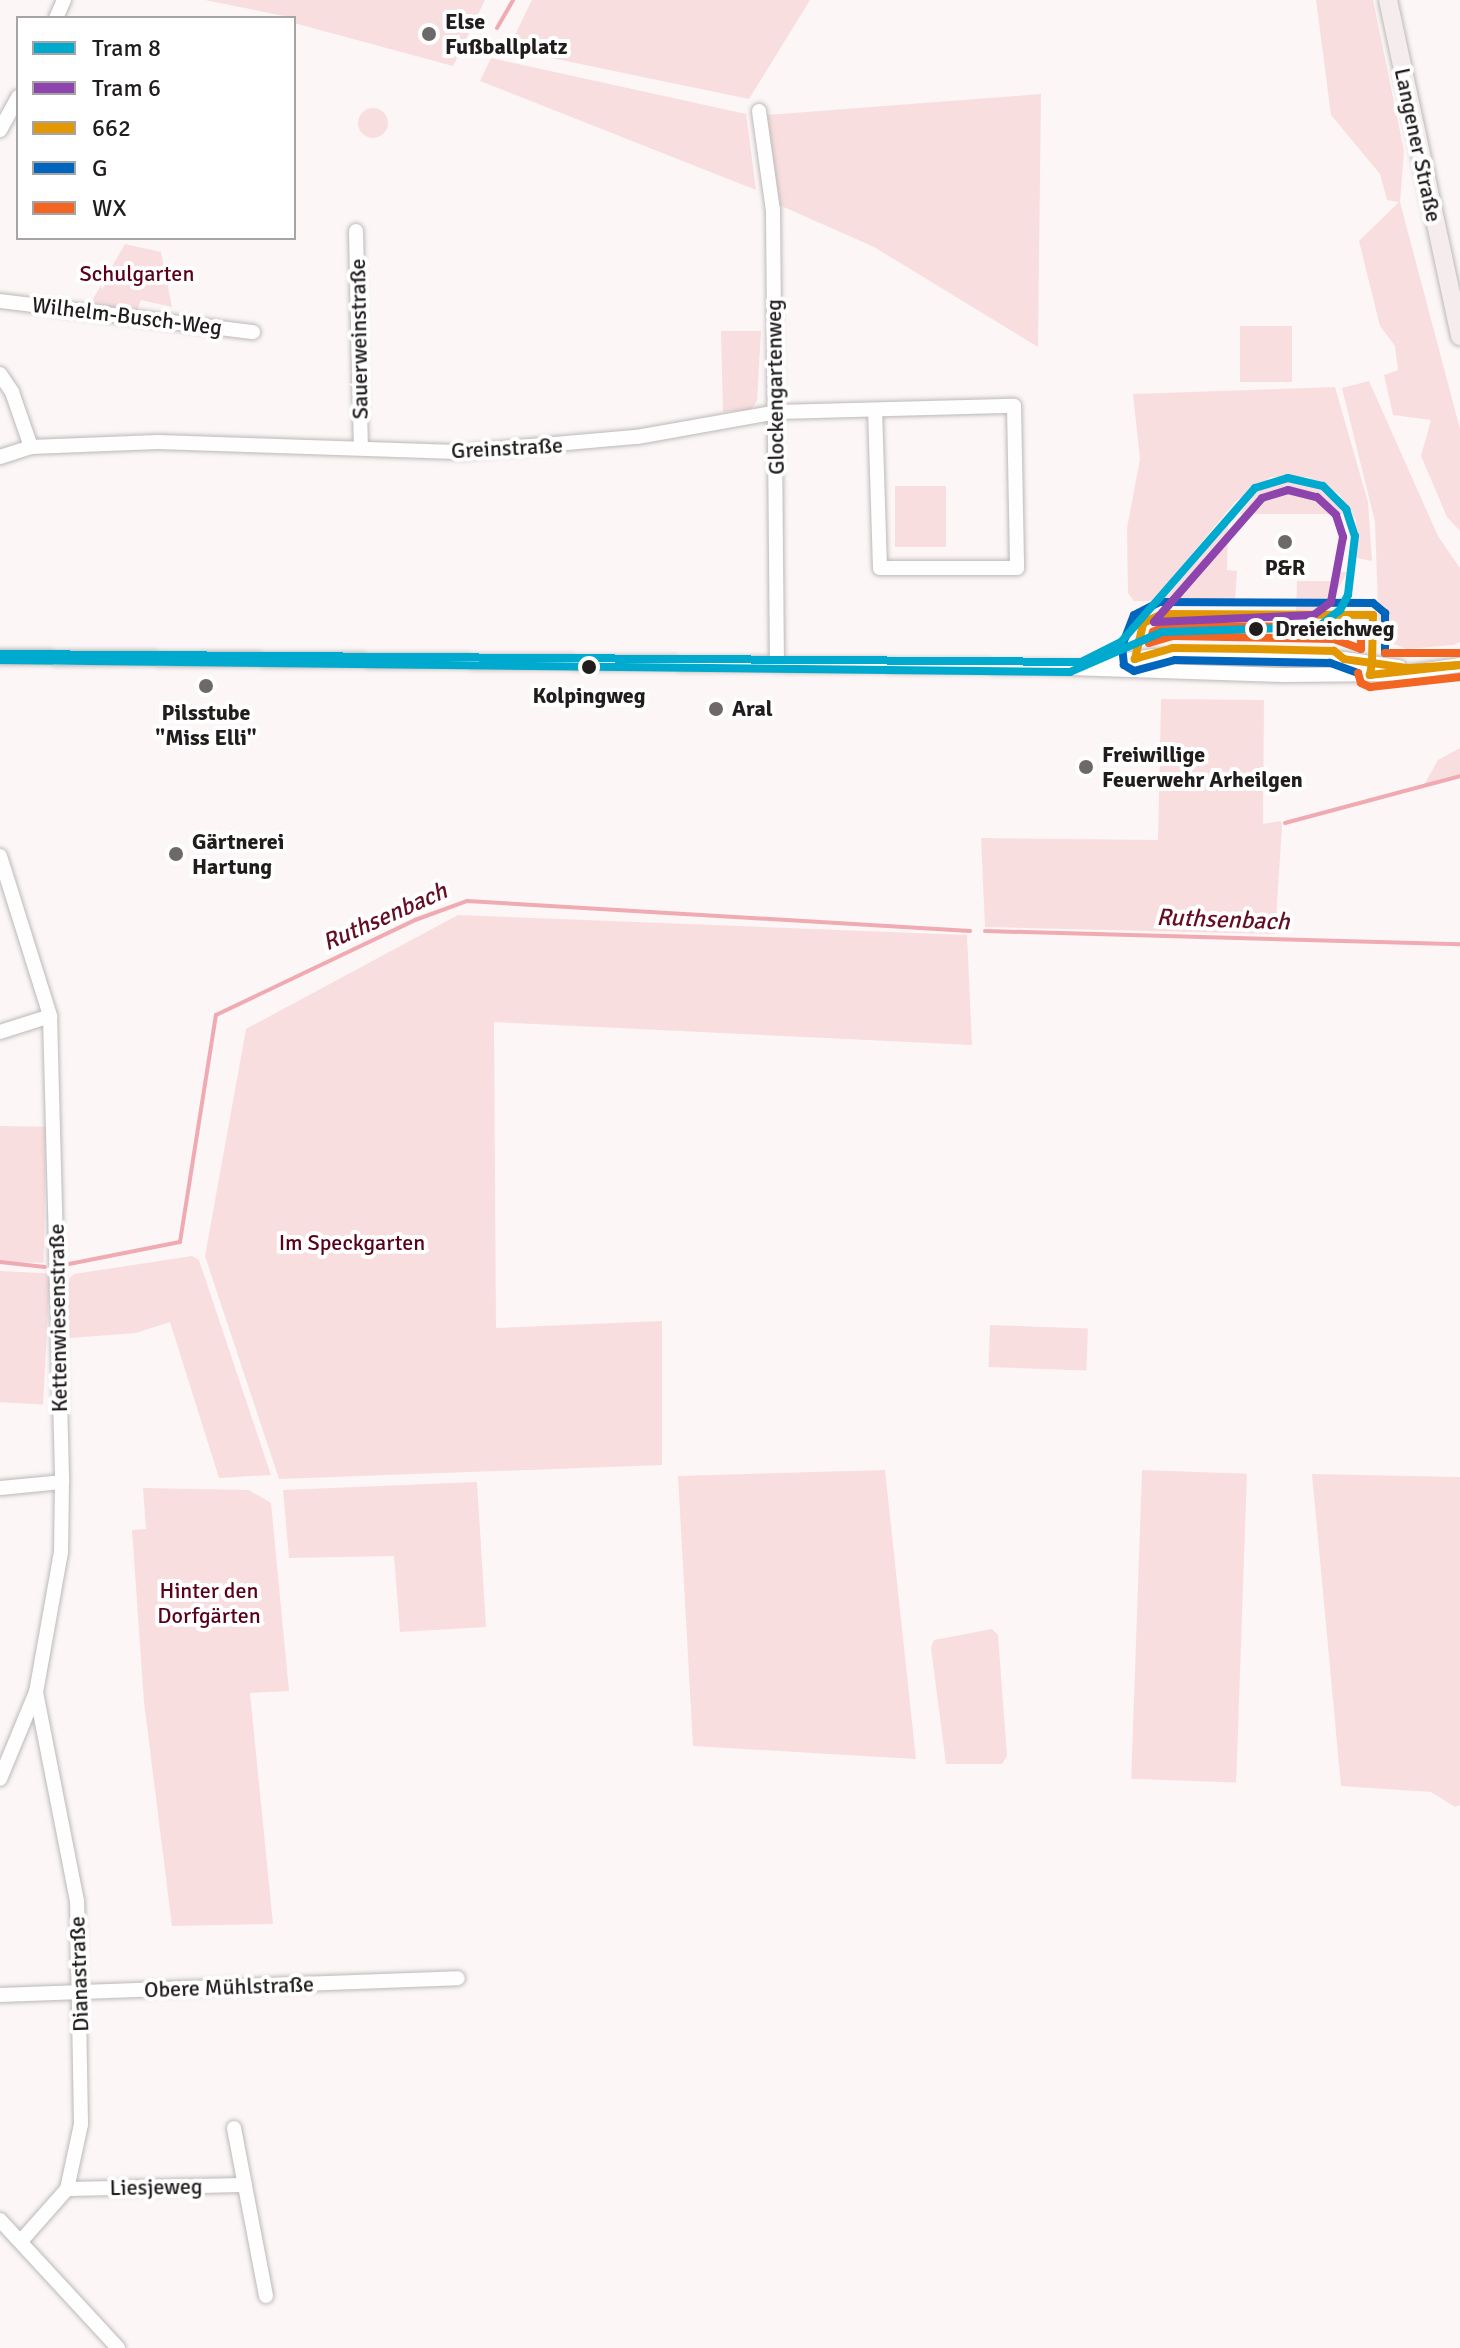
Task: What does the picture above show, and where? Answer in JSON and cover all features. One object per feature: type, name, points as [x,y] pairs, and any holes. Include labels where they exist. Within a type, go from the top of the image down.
[{"type":"main road","name":"Langener Straße","points":[[1388,0],[1460,336]]},
{"type":"street","points":[[0,130],[16,101]]},
{"type":"street","name":"Glockengartenweg","points":[[759,111],[773,210],[777,665]]},
{"type":"street","name":"Sauerweinstraße","points":[[356,231],[361,448]]},
{"type":"street","name":"Wilhelm-Busch-Weg","points":[[0,301],[253,332]]},
{"type":"street","points":[[0,374],[12,392],[31,447]]},
{"type":"street","name":"Greinstraße","points":[[0,457],[31,447],[158,442],[464,452],[554,448],[777,412],[1014,406],[1017,568],[880,568],[875,411]]},
{"type":"street","points":[[0,657],[1070,668],[1154,656],[1454,666]]},
{"type":"street","name":"Kettenwiesenstraße","points":[[0,856],[50,1016],[62,1482],[61,1552],[36,1692],[0,1779]]},
{"type":"street","points":[[0,1032],[50,1016]]},
{"type":"street","points":[[0,1488],[62,1482]]},
{"type":"street","name":"Dianastraße","points":[[21,2241],[67,2189],[81,2124],[77,1901],[36,1692]]},
{"type":"street","name":"Obere Mühlstraße","points":[[0,1995],[458,1978]]},
{"type":"street","points":[[234,2128],[266,2296]]},
{"type":"street","name":"Liesjeweg","points":[[67,2189],[245,2185]]},
{"type":"street","points":[[0,2220],[118,2348]]},
{"type":"green space","points":[[205,0],[485,0],[453,66],[296,24],[296,16]]},
{"type":"green space","points":[[532,0],[810,0],[749,99],[508,49]]},
{"type":"green space","points":[[1316,0],[1373,0],[1404,151],[1400,202],[1460,429],[1460,531],[1447,517],[1421,456],[1431,420],[1393,415],[1384,375],[1398,370],[1395,346],[1380,326],[1359,241],[1399,202],[1387,200],[1380,174],[1331,115]]},
{"type":"green space","points":[[491,58],[746,114],[756,190],[480,81]]},
{"type":"green space","points":[[1041,94],[1038,347],[874,247],[777,204],[767,115]]},
{"type":"green space","points":[[373,108],[379,109],[387,117],[387,129],[379,137],[373,138],[367,137],[359,129],[358,123],[359,117],[367,109]]},
{"type":"green space","name":"Schulgarten","points":[[125,244],[161,252],[172,307],[141,300],[136,312],[89,306]]},
{"type":"green space","points":[[1240,326],[1292,326],[1292,382],[1240,382]]},
{"type":"green space","points":[[721,331],[761,331],[757,401],[751,410],[723,412]]},
{"type":"green space","points":[[1369,381],[1438,536],[1460,568],[1460,642],[1454,645],[1407,649],[1379,638],[1375,522],[1342,388]]},
{"type":"green space","points":[[1335,387],[1368,502],[1372,561],[1357,558],[1356,520],[1339,494],[1308,477],[1271,477],[1236,501],[1153,601],[1134,601],[1128,593],[1127,528],[1140,459],[1133,394]]},
{"type":"green space","points":[[1290,481],[1322,489],[1334,498],[1343,514],[1239,514],[1258,491]]},
{"type":"green space","points":[[895,486],[946,486],[946,547],[895,547]]},
{"type":"green space","points":[[1228,524],[1227,570],[1237,571],[1235,601],[1163,600]]},
{"type":"green space","points":[[1334,572],[1347,572],[1332,601],[1319,610],[1296,611],[1297,581],[1334,581]]},
{"type":"green space","points":[[1161,699],[1264,700],[1263,824],[1281,821],[1282,826],[1275,934],[985,927],[981,838],[1158,840]]},
{"type":"green space","points":[[1460,748],[1460,774],[1424,785],[1438,760]]},
{"type":"green space","name":"Im Speckgarten","points":[[458,915],[967,935],[972,1045],[494,1022],[496,1328],[662,1321],[662,1465],[279,1479],[205,1256],[246,1029]]},
{"type":"green space","points":[[0,1126],[46,1127],[44,1263],[0,1262]]},
{"type":"green space","points":[[192,1256],[199,1260],[271,1475],[219,1478],[170,1322],[136,1333],[69,1338],[67,1281],[74,1274]]},
{"type":"green space","points":[[0,1271],[50,1274],[43,1404],[0,1402]]},
{"type":"green space","points":[[990,1325],[1088,1328],[1086,1370],[989,1367]]},
{"type":"green space","points":[[885,1470],[916,1759],[693,1746],[678,1476]]},
{"type":"green space","points":[[1142,1470],[1247,1474],[1236,1782],[1131,1779]]},
{"type":"green space","points":[[1312,1474],[1460,1477],[1460,1805],[1455,1807],[1431,1792],[1341,1786]]},
{"type":"green space","points":[[477,1482],[486,1627],[400,1632],[394,1556],[289,1558],[283,1490]]},
{"type":"green space","name":"Hinter den Dorfgärten","points":[[143,1488],[249,1490],[271,1503],[289,1691],[250,1693],[273,1924],[172,1926],[144,1702],[132,1530],[146,1529]]},
{"type":"green space","points":[[992,1629],[998,1635],[1007,1756],[1002,1764],[946,1764],[931,1648],[934,1640]]},
{"type":"waterway","points":[[497,28],[513,0]]},
{"type":"waterway","points":[[1285,823],[1460,776]]},
{"type":"waterway","name":"Ruthsenbach","points":[[69,1264],[180,1242],[216,1015],[415,920],[467,901],[970,931]]},
{"type":"waterway","name":"Ruthsenbach","points":[[985,931],[1460,944]]},
{"type":"waterway","name":"Ruthsenbach","points":[[0,1262],[45,1267]]},
{"type":"tram line","name":"8","points":[[0,654],[1081,662],[1121,642],[1255,488],[1288,478],[1323,486],[1346,509],[1355,536],[1348,595],[1340,610],[1318,627],[1162,632],[1070,672],[0,660]]},
{"type":"tram line","name":"6","points":[[1288,490],[1317,497],[1336,515],[1343,537],[1331,602],[1314,615],[1154,622],[1262,498],[1288,490]]},
{"type":"transit line","name":"G","points":[[1358,673],[1330,663],[1175,660],[1134,671],[1124,665],[1122,646],[1134,615],[1160,602],[1373,603],[1385,613],[1385,653]]},
{"type":"transit line","name":"662","points":[[1162,614],[1373,615],[1372,663],[1344,659],[1334,651],[1254,649],[1173,648],[1135,659],[1143,623],[1162,614]]},
{"type":"transit line","name":"WX","points":[[1165,626],[1361,627],[1361,649],[1334,639],[1173,636],[1149,643],[1153,632],[1165,626]]},
{"type":"transit line","name":"WX","points":[[1385,653],[1459,653]]},
{"type":"transit line","name":"662","points":[[1372,663],[1409,668],[1460,665],[1370,675],[1372,663]]},
{"type":"transit line","name":"WX","points":[[1358,673],[1361,683],[1370,687],[1460,677]]},
{"type":"place","name":"Else Fußballplatz","points":[[429,34]]},
{"type":"place","name":"P&R","points":[[1285,542]]},
{"type":"place","name":"Dreieichweg","points":[[1256,629]]},
{"type":"place","name":"Kolpingweg","points":[[589,667]]},
{"type":"place","name":"Pilsstube \"Miss Elli\"","points":[[206,686]]},
{"type":"place","name":"Aral","points":[[716,709]]},
{"type":"place","name":"Freiwillige Feuerwehr Arheilgen","points":[[1086,767]]},
{"type":"place","name":"Gärtnerei Hartung","points":[[176,854]]}]
